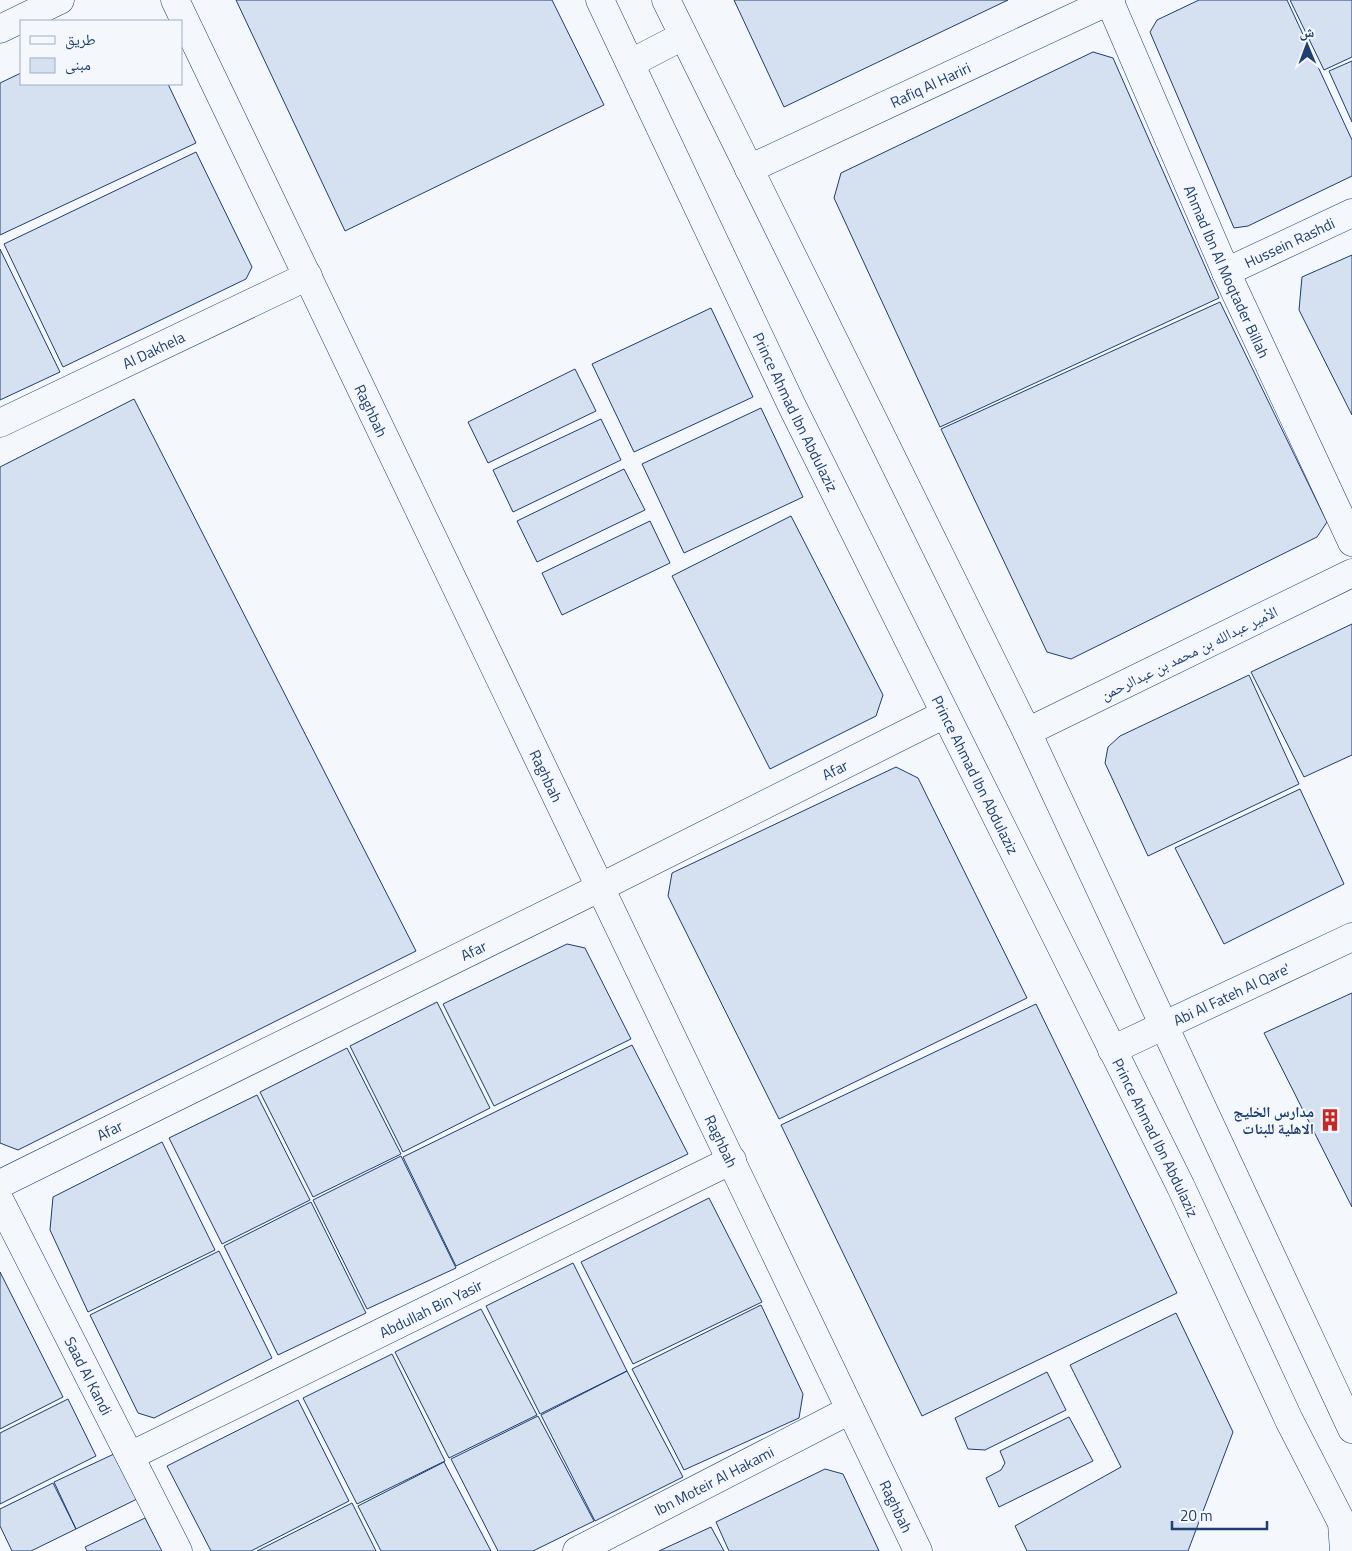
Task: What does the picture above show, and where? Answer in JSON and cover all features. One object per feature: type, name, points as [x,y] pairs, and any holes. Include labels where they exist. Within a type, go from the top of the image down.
[{"type":"street","points":[[0,28],[60,0]]},
{"type":"street","name":"Raghbah","points":[[175,0],[918,1551]]},
{"type":"street","name":"Prince Ahmad Ibn Abdulaziz","points":[[600,0],[792,406],[1181,1187],[1289,1420],[1342,1523],[1344,1551]]},
{"type":"street","points":[[666,0],[682,36],[1027,732],[1352,1429]]},
{"type":"street","name":"Rafiq Al Hariri","points":[[749,169],[1110,0]]},
{"type":"street","name":"Ahmad Ibn Al Moqtader Billah","points":[[1110,0],[1226,272],[1352,542]]},
{"type":"street","points":[[631,63],[682,36]]},
{"type":"street","name":"Hussein Rashdi","points":[[1226,272],[1352,213]]},
{"type":"street","name":"Al Dakhela","points":[[0,423],[308,276]]},
{"type":"street","name":"الأمير عبدالله بن محمد بن عبدالرحمن","points":[[1027,732],[1352,574]]},
{"type":"street","name":"Afar","points":[[0,1184],[946,714]]},
{"type":"street","name":"Abi Al Fateh Al Qare'","points":[[1112,1050],[1352,937]]},
{"type":"street","name":"Abdullah Bin Yasir","points":[[130,1456],[732,1160]]},
{"type":"street","name":"Saad Al Kandi","points":[[4,1218],[178,1551]]},
{"type":"street","name":"Ibn Moteir Al Hakami","points":[[577,1551],[850,1410]]},
{"type":"building","points":[[236,0],[552,0],[604,105],[345,231]]},
{"type":"building","points":[[734,0],[1008,0],[784,107]]},
{"type":"building","points":[[1199,0],[1287,0],[1352,140],[1352,176],[1248,226],[1234,228],[1150,32],[1157,20]]},
{"type":"building","points":[[1290,0],[1352,0],[1352,57],[1324,70]]},
{"type":"building","points":[[1093,52],[1113,58],[1219,298],[940,427],[834,198],[841,173]]},
{"type":"building","points":[[1352,61],[1352,122],[1329,71]]},
{"type":"building","points":[[20,73],[20,85],[168,85],[196,143],[0,235],[0,83]]},
{"type":"building","points":[[196,152],[252,267],[246,279],[63,367],[4,244]]},
{"type":"building","points":[[0,249],[60,372],[0,400]]},
{"type":"building","points":[[1352,255],[1352,415],[1299,310],[1302,277]]},
{"type":"building","points":[[1220,302],[1327,522],[1317,537],[1071,659],[1047,652],[941,429]]},
{"type":"building","points":[[711,308],[753,397],[634,452],[592,364]]},
{"type":"building","points":[[575,369],[596,411],[488,463],[468,422]]},
{"type":"building","points":[[134,399],[416,951],[18,1150],[0,1143],[0,467]]},
{"type":"building","points":[[761,408],[803,497],[684,553],[642,464]]},
{"type":"building","points":[[601,419],[621,460],[513,512],[493,470]]},
{"type":"building","points":[[624,469],[645,510],[537,562],[517,521]]},
{"type":"building","points":[[791,516],[883,695],[876,716],[770,769],[672,576]]},
{"type":"building","points":[[650,521],[670,563],[562,615],[542,573]]},
{"type":"building","points":[[1352,624],[1352,755],[1304,777],[1251,672]]},
{"type":"building","points":[[1249,675],[1299,784],[1148,856],[1105,763],[1108,747],[1120,736]]},
{"type":"building","points":[[896,767],[918,778],[1027,998],[779,1119],[668,896],[672,873]]},
{"type":"building","points":[[1300,789],[1344,884],[1224,944],[1175,848]]},
{"type":"building","points":[[567,944],[585,948],[631,1039],[494,1106],[443,1004]]},
{"type":"building","name":"مدارس الخليج الاهلية للبنات","points":[[1352,993],[1352,1207],[1264,1033]]},
{"type":"building","points":[[437,1002],[490,1108],[403,1152],[350,1046]]},
{"type":"building","points":[[1036,1004],[1177,1293],[922,1416],[781,1125]]},
{"type":"building","points":[[632,1045],[688,1154],[456,1266],[403,1157]]},
{"type":"building","points":[[347,1048],[401,1154],[313,1197],[260,1092]]},
{"type":"building","points":[[257,1095],[310,1200],[222,1244],[169,1138]]},
{"type":"building","points":[[162,1142],[215,1250],[88,1312],[50,1230],[53,1197]]},
{"type":"building","points":[[401,1156],[456,1268],[367,1309],[313,1200]]},
{"type":"building","points":[[709,1198],[762,1302],[633,1364],[581,1262]]},
{"type":"building","points":[[311,1202],[366,1313],[278,1355],[224,1246]]},
{"type":"building","points":[[219,1251],[272,1358],[154,1418],[138,1413],[90,1315]]},
{"type":"building","points":[[573,1263],[627,1371],[540,1414],[486,1306]]},
{"type":"building","points":[[0,1272],[63,1397],[0,1429]]},
{"type":"building","points":[[761,1305],[803,1394],[799,1418],[684,1470],[632,1369]]},
{"type":"building","points":[[481,1309],[537,1415],[449,1458],[395,1352]]},
{"type":"building","points":[[1176,1313],[1233,1432],[1188,1551],[1027,1551],[1015,1526],[1121,1467],[1070,1365]]},
{"type":"building","points":[[392,1354],[445,1461],[357,1504],[303,1398]]},
{"type":"building","points":[[627,1371],[683,1477],[595,1521],[541,1415]]},
{"type":"building","points":[[1047,1372],[1066,1410],[985,1450],[968,1449],[955,1418]]},
{"type":"building","points":[[68,1399],[96,1456],[0,1504],[0,1433]]},
{"type":"building","points":[[298,1400],[349,1501],[251,1551],[211,1551],[167,1466]]},
{"type":"building","points":[[538,1416],[594,1521],[533,1551],[498,1551],[451,1459]]},
{"type":"building","points":[[1069,1417],[1093,1461],[999,1507],[986,1478],[1001,1470],[1005,1463],[1000,1451]]},
{"type":"building","points":[[114,1454],[137,1499],[76,1529],[54,1482]]},
{"type":"building","points":[[444,1462],[491,1551],[381,1551],[358,1506]]},
{"type":"building","points":[[825,1469],[843,1474],[879,1551],[729,1551],[716,1522]]},
{"type":"building","points":[[53,1483],[76,1529],[31,1551],[12,1551],[0,1526],[0,1509]]},
{"type":"building","points":[[352,1503],[376,1551],[257,1551]]},
{"type":"building","points":[[145,1518],[162,1551],[87,1551],[85,1547]]},
{"type":"building","points":[[711,1527],[724,1551],[659,1551]]},
{"type":"place","name":"مدارس الخليج الاهلية للبنات","points":[[1330,1120]]}]
